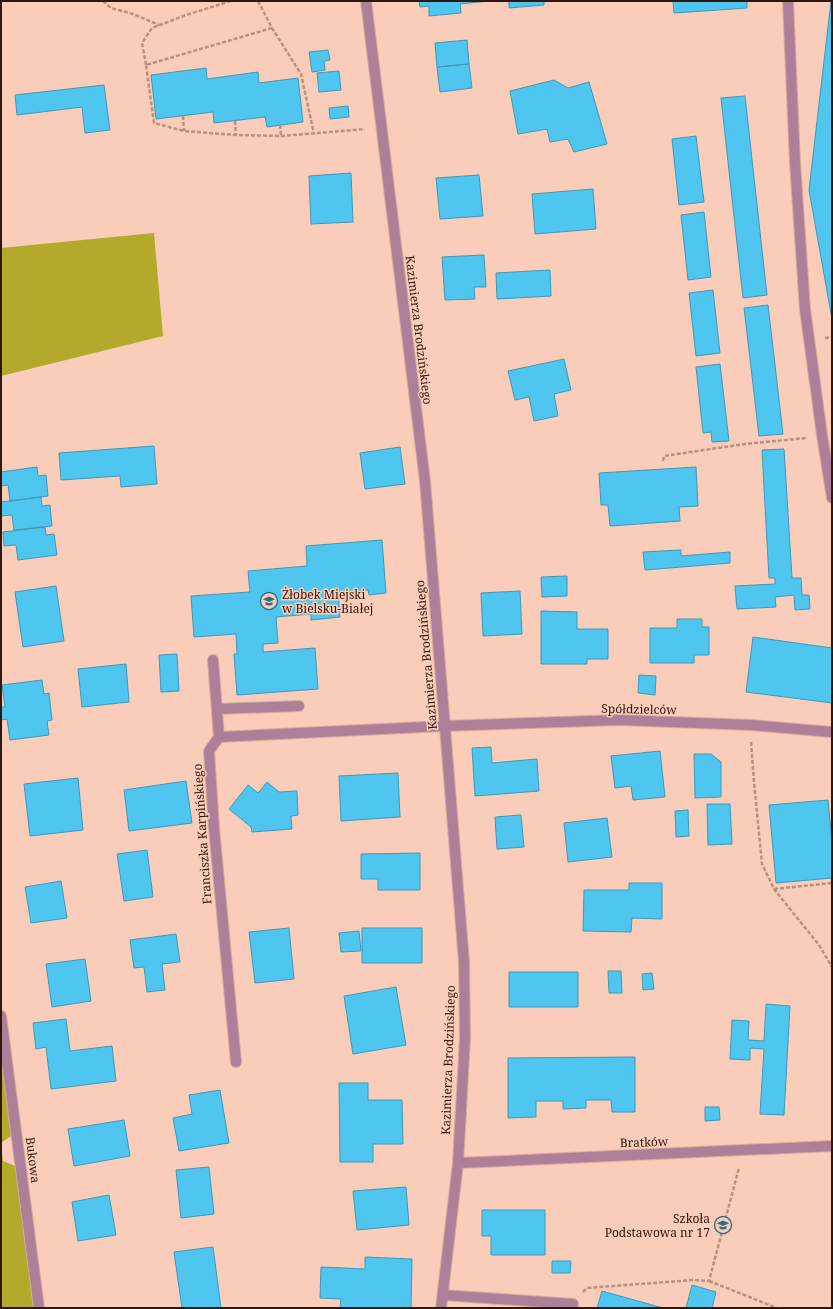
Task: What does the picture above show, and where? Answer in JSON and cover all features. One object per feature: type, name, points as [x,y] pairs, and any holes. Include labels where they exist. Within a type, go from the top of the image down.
[{"type":"street","name":"Kazimierza Brodzińskiego","points":[[366,1],[425,481],[464,962],[465,1038],[458,1162],[441,1308]]},
{"type":"street","points":[[788,1],[795,163],[805,309],[832,498]]},
{"type":"street","points":[[213,660],[219,737],[444,726]]},
{"type":"street","points":[[217,709],[299,706]]},
{"type":"street","name":"Spółdzielców","points":[[444,726],[619,720],[750,725],[832,732]]},
{"type":"street","name":"Franciszka Karpińskiego","points":[[219,737],[209,751],[214,828],[236,1062]]},
{"type":"street","name":"Bukowa","points":[[1,1016],[39,1308]]},
{"type":"street","name":"Bratków","points":[[458,1162],[832,1146]]},
{"type":"street","points":[[442,1295],[572,1306]]},
{"type":"path","points":[[103,1],[111,8],[133,14],[159,25]]},
{"type":"path","points":[[231,1],[186,15],[152,28],[142,43],[154,123],[184,131],[236,136],[314,134],[381,127]]},
{"type":"path","points":[[258,1],[272,28],[301,74],[314,134]]},
{"type":"path","points":[[146,65],[272,28]]},
{"type":"path","points":[[183,116],[184,131]]},
{"type":"path","points":[[235,121],[236,136]]},
{"type":"path","points":[[280,125],[281,136]]},
{"type":"path","points":[[663,461],[664,456],[745,444],[798,440],[822,435]]},
{"type":"path","points":[[750,725],[762,864],[774,889],[819,945],[832,966]]},
{"type":"path","points":[[774,889],[832,883]]},
{"type":"path","points":[[709,1281],[740,1166]]},
{"type":"path","points":[[572,1306],[587,1288],[692,1280],[709,1281],[777,1308]]},
{"type":"shaded area","points":[[154,233],[163,336],[1,376],[1,248]]},
{"type":"shaded area","points":[[1,1049],[14,1134],[1,1143]]},
{"type":"shaded area","points":[[1,1143],[3,1161],[18,1167],[37,1308],[1,1308]]},
{"type":"building","points":[[419,1],[489,1],[460,4],[461,13],[429,16],[429,6],[420,7]]},
{"type":"building","points":[[509,1],[544,1],[544,5],[509,8]]},
{"type":"building","points":[[673,1],[747,1],[747,8],[674,13]]},
{"type":"building","points":[[832,1],[832,319],[809,190]]},
{"type":"building","points":[[467,40],[469,64],[437,67],[435,43]]},
{"type":"building","points":[[328,50],[330,60],[324,61],[325,70],[312,72],[309,52]]},
{"type":"building","points":[[469,64],[472,88],[440,92],[437,67]]},
{"type":"building","points":[[206,68],[207,79],[258,72],[259,83],[298,78],[303,122],[267,127],[265,117],[214,123],[213,112],[156,119],[151,75]]},
{"type":"building","points":[[339,71],[341,90],[319,92],[317,73]]},
{"type":"building","points":[[554,80],[568,88],[589,82],[607,144],[574,152],[568,139],[550,142],[547,129],[518,134],[510,91]]},
{"type":"building","points":[[104,85],[110,130],[85,133],[82,107],[17,115],[15,95]]},
{"type":"building","points":[[745,96],[767,295],[743,298],[721,98]]},
{"type":"building","points":[[348,106],[349,117],[330,119],[329,108]]},
{"type":"building","points":[[696,136],[704,202],[679,205],[672,139]]},
{"type":"building","points":[[351,173],[353,222],[311,224],[309,176]]},
{"type":"building","points":[[479,175],[483,216],[440,219],[436,178]]},
{"type":"building","points":[[593,189],[596,229],[535,234],[532,194]]},
{"type":"building","points":[[704,212],[711,277],[688,280],[681,215]]},
{"type":"building","points":[[484,255],[486,287],[474,287],[475,299],[445,300],[442,257]]},
{"type":"building","points":[[550,270],[551,296],[497,299],[496,273]]},
{"type":"building","points":[[713,290],[720,353],[696,356],[689,293]]},
{"type":"building","points":[[768,305],[783,434],[759,436],[744,308]]},
{"type":"building","points":[[564,359],[571,390],[554,394],[558,416],[534,421],[529,397],[515,400],[508,371]]},
{"type":"building","points":[[720,364],[729,441],[712,442],[711,432],[703,433],[696,367]]},
{"type":"building","points":[[154,446],[157,484],[121,487],[120,476],[61,480],[59,453]]},
{"type":"building","points":[[400,447],[405,484],[365,489],[360,453]]},
{"type":"building","points":[[784,449],[792,578],[801,578],[802,595],[809,595],[810,609],[795,610],[794,595],[775,597],[776,607],[737,609],[735,586],[775,584],[775,578],[769,578],[762,450]]},
{"type":"building","points":[[37,467],[38,476],[46,475],[48,496],[10,501],[8,485],[1,486],[1,472]]},
{"type":"building","points":[[696,467],[698,506],[679,507],[680,521],[610,526],[608,505],[601,505],[599,473]]},
{"type":"building","points":[[41,497],[42,506],[50,505],[52,526],[14,530],[12,515],[1,516],[1,502]]},
{"type":"building","points":[[45,527],[46,535],[54,534],[57,555],[18,560],[16,545],[4,546],[3,532]]},
{"type":"building","points":[[382,540],[386,593],[369,595],[368,590],[338,592],[340,617],[311,620],[311,614],[276,617],[278,643],[263,644],[263,652],[315,648],[318,689],[237,695],[234,654],[237,654],[236,634],[194,637],[191,596],[250,592],[248,571],[307,566],[306,546]]},
{"type":"building","points":[[681,550],[681,556],[730,552],[730,563],[645,570],[643,552]]},
{"type":"building","points":[[567,576],[567,596],[542,597],[541,577]]},
{"type":"building","points":[[56,586],[64,641],[23,647],[15,592]]},
{"type":"building","points":[[520,591],[522,634],[483,636],[481,593]]},
{"type":"building","points":[[541,611],[577,612],[577,629],[608,629],[608,659],[587,659],[587,664],[541,664]]},
{"type":"building","points":[[677,619],[702,619],[702,627],[709,627],[709,655],[694,655],[694,663],[650,663],[650,628],[677,628]]},
{"type":"building","points":[[753,637],[832,648],[832,703],[746,692]]},
{"type":"building","points":[[177,654],[179,691],[161,692],[159,655]]},
{"type":"building","points":[[126,664],[129,702],[82,707],[78,669]]},
{"type":"building","points":[[639,675],[656,676],[655,695],[638,693]]},
{"type":"building","points":[[42,680],[44,694],[49,693],[52,720],[47,721],[49,735],[10,740],[7,719],[1,720],[1,707],[5,707],[2,685]]},
{"type":"building","points":[[491,747],[492,763],[537,759],[539,791],[475,796],[472,748]]},
{"type":"building","points":[[660,751],[665,797],[633,800],[631,786],[615,788],[611,756]]},
{"type":"building","points":[[694,754],[711,754],[721,762],[721,797],[695,798]]},
{"type":"building","points":[[398,773],[400,817],[341,821],[339,776]]},
{"type":"building","points":[[78,778],[83,830],[30,836],[24,784]]},
{"type":"building","points":[[186,781],[192,823],[129,831],[124,790]]},
{"type":"building","points":[[267,782],[279,792],[297,791],[298,815],[291,816],[292,829],[252,832],[251,827],[229,809],[248,785],[258,793]]},
{"type":"building","points":[[828,800],[832,843],[832,878],[776,883],[769,805]]},
{"type":"building","points":[[707,804],[730,804],[732,844],[708,845]]},
{"type":"building","points":[[688,810],[689,836],[676,837],[675,811]]},
{"type":"building","points":[[521,815],[524,847],[497,849],[495,817]]},
{"type":"building","points":[[607,818],[612,857],[568,862],[564,823]]},
{"type":"building","points":[[147,850],[153,897],[124,901],[117,854]]},
{"type":"building","points":[[420,853],[420,890],[378,890],[378,879],[361,879],[361,854]]},
{"type":"building","points":[[61,881],[67,918],[31,923],[25,887]]},
{"type":"building","points":[[629,883],[662,883],[662,919],[632,918],[631,932],[583,931],[584,890],[629,890]]},
{"type":"building","points":[[289,928],[294,979],[255,983],[249,932]]},
{"type":"building","points":[[362,928],[422,928],[422,963],[362,963]]},
{"type":"building","points":[[359,931],[361,951],[341,952],[339,933]]},
{"type":"building","points":[[176,934],[180,962],[162,964],[165,990],[147,992],[144,967],[134,968],[130,940]]},
{"type":"building","points":[[85,959],[91,1001],[52,1007],[46,964]]},
{"type":"building","points":[[608,971],[621,971],[622,993],[609,993]]},
{"type":"building","points":[[509,972],[578,972],[578,1007],[509,1007]]},
{"type":"building","points":[[652,973],[654,989],[643,990],[642,974]]},
{"type":"building","points":[[396,987],[406,1045],[353,1054],[344,996]]},
{"type":"building","points":[[766,1004],[790,1006],[784,1115],[760,1114],[764,1049],[750,1048],[750,1060],[730,1059],[732,1020],[749,1021],[748,1040],[764,1041]]},
{"type":"building","points":[[66,1019],[70,1051],[112,1046],[116,1081],[51,1089],[46,1047],[36,1049],[33,1023]]},
{"type":"building","points":[[635,1057],[635,1112],[612,1112],[611,1100],[586,1100],[586,1108],[563,1109],[563,1101],[536,1101],[536,1117],[508,1118],[508,1058]]},
{"type":"building","points":[[339,1083],[368,1083],[368,1100],[402,1100],[403,1144],[373,1144],[373,1162],[340,1162]]},
{"type":"building","points":[[220,1090],[229,1143],[179,1151],[173,1118],[192,1114],[189,1095]]},
{"type":"building","points":[[705,1107],[719,1107],[720,1120],[705,1121]]},
{"type":"building","points":[[124,1120],[130,1156],[74,1166],[68,1129]]},
{"type":"building","points":[[209,1167],[214,1214],[181,1218],[176,1170]]},
{"type":"building","points":[[406,1187],[409,1225],[357,1230],[353,1191]]},
{"type":"building","points":[[109,1195],[116,1235],[78,1241],[72,1202]]},
{"type":"building","points":[[482,1210],[545,1210],[545,1255],[491,1255],[491,1236],[482,1236]]},
{"type":"building","points":[[213,1247],[221,1308],[182,1308],[174,1252]]},
{"type":"building","points":[[365,1257],[412,1259],[411,1308],[340,1308],[341,1299],[320,1298],[321,1267],[365,1269]]},
{"type":"building","points":[[552,1261],[571,1261],[570,1273],[552,1273]]},
{"type":"building","points":[[692,1285],[716,1292],[712,1308],[686,1308]]},
{"type":"building","points":[[602,1291],[663,1308],[597,1308]]},
{"type":"place","name":"Żłobek Miejski w Bielsku-Białej","points":[[269,601]]},
{"type":"place","name":"Szkoła Podstawowa nr 17","points":[[723,1225]]}]
